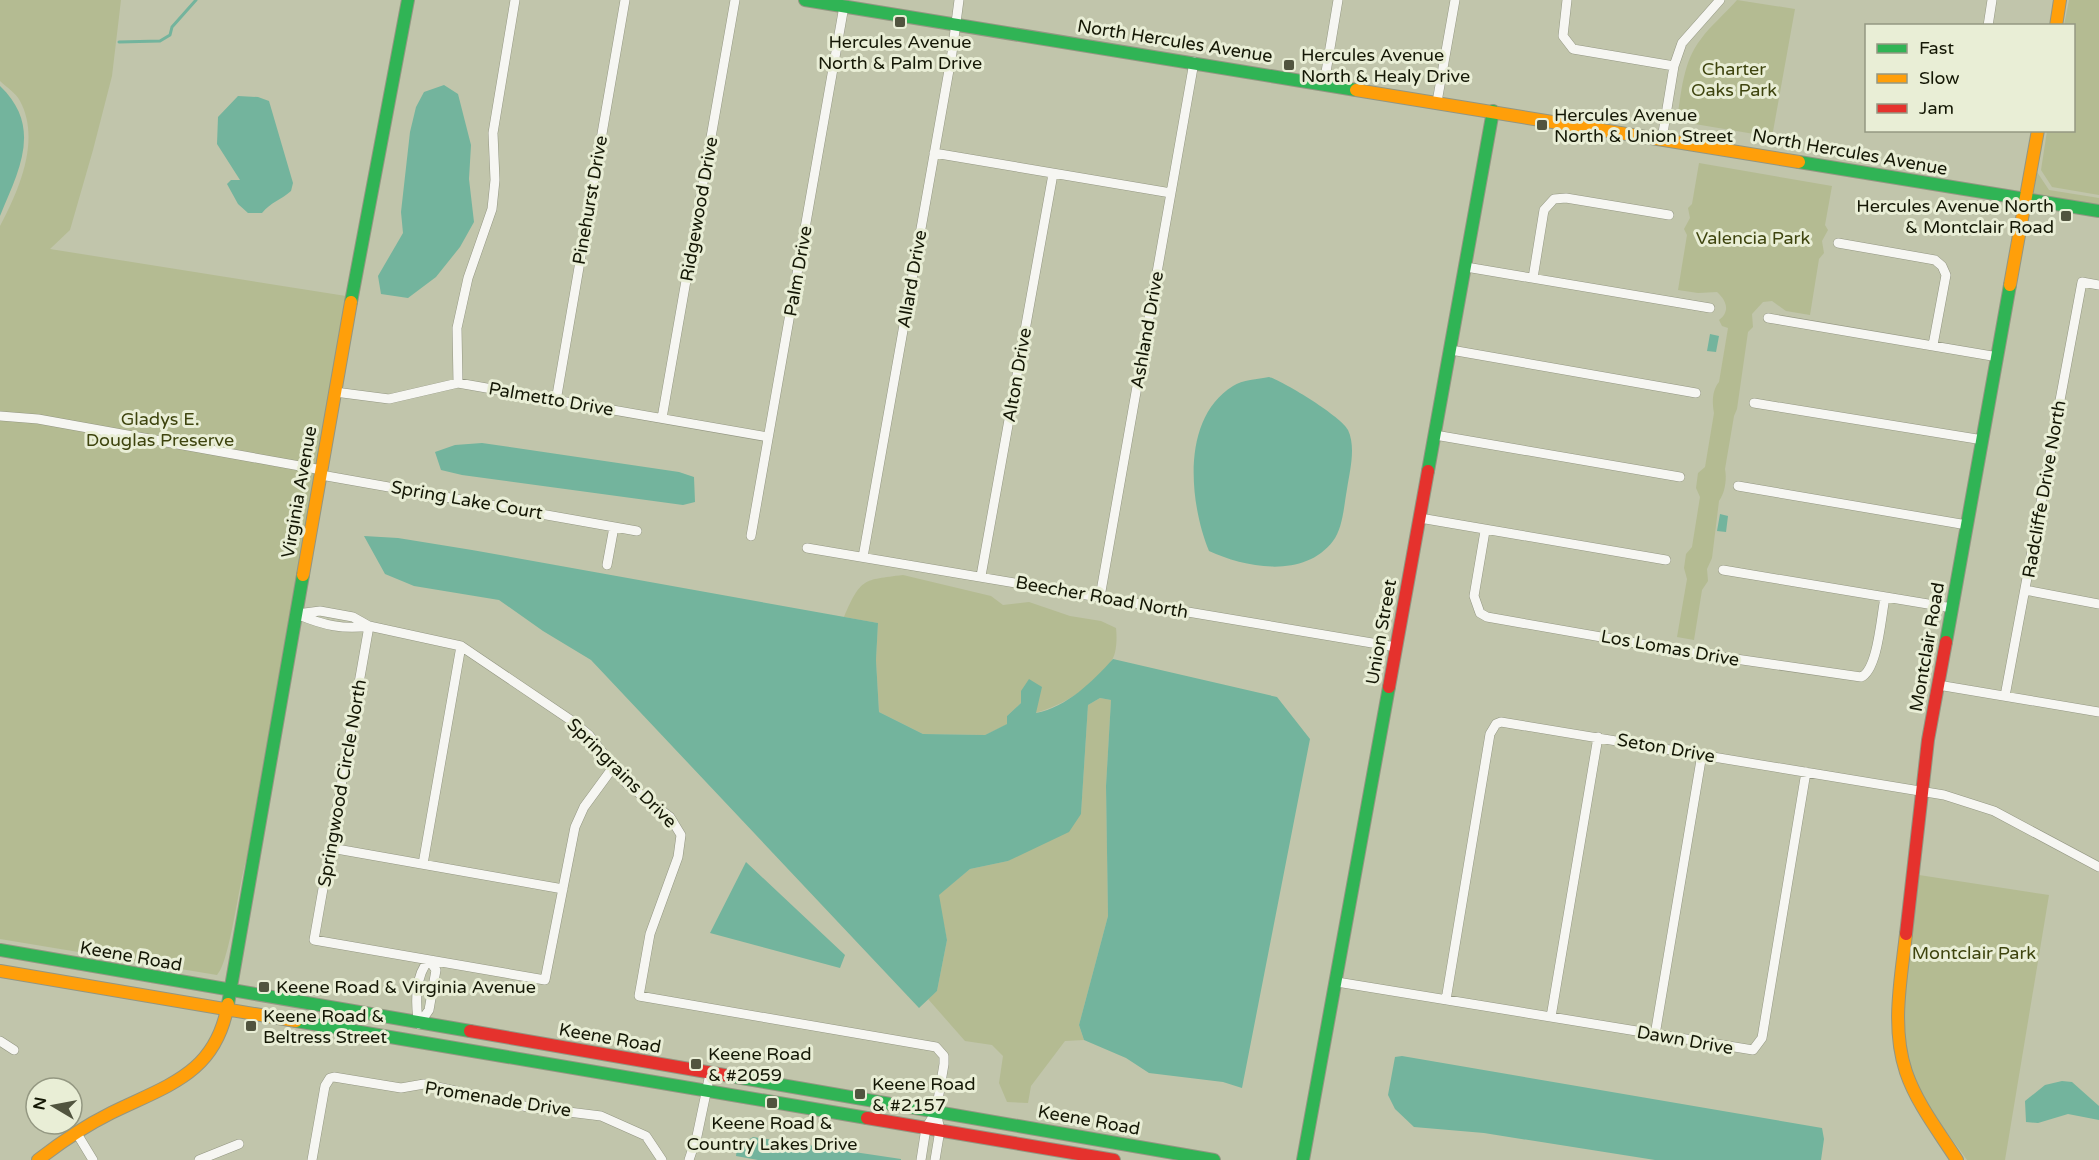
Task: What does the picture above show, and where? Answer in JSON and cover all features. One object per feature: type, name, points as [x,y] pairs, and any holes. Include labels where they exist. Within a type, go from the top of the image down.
[{"type":"street","name":"Virginia Avenue","points":[[84,1128],[171,1086],[190,1074],[211,1053],[224,1027],[335,392],[408,0]]},
{"type":"street","points":[[458,383],[457,328],[468,278],[492,209],[495,180],[493,134],[515,0]]},
{"type":"street","name":"Pinehurst Drive","points":[[556,401],[625,0]]},
{"type":"street","name":"Ridgewood Drive","points":[[662,418],[735,0]]},
{"type":"street","name":"North Hercules Avenue","points":[[805,0],[2099,211]]},
{"type":"street","name":"Allard Drive","points":[[863,557],[934,153],[958,0]]},
{"type":"street","points":[[1324,84],[1338,0]]},
{"type":"street","points":[[1437,102],[1455,0]]},
{"type":"street","points":[[1567,0],[1563,36],[1573,49],[1674,66]]},
{"type":"street","points":[[1662,139],[1674,66],[1682,43],[1720,0]]},
{"type":"street","points":[[1988,24],[1992,0]]},
{"type":"street","points":[[2056,24],[2060,0]]},
{"type":"street","name":"Palm Drive","points":[[751,536],[844,6]]},
{"type":"street","name":"Ashland Drive","points":[[1100,597],[1194,62]]},
{"type":"street","name":"Union Street","points":[[1303,1160],[1493,111]]},
{"type":"street","name":"Montclair Road","points":[[1957,1160],[1913,1089],[1899,1052],[1898,1009],[1921,791],[2038,132]]},
{"type":"street","points":[[934,153],[1171,193]]},
{"type":"street","name":"Alton Drive","points":[[981,576],[1053,174]]},
{"type":"street","points":[[1533,278],[1544,210],[1554,199],[1566,198],[1669,215]]},
{"type":"street","points":[[1838,243],[1935,260],[1942,266],[1946,275],[1933,345]]},
{"type":"street","points":[[1466,267],[1710,308]]},
{"type":"street","name":"Radcliffe Drive North","points":[[2005,696],[2082,282],[2099,285]]},
{"type":"street","points":[[1768,318],[1998,357]]},
{"type":"street","points":[[1451,350],[1696,393]]},
{"type":"street","name":"Palmetto Drive","points":[[335,392],[389,399],[458,383],[768,437]]},
{"type":"street","points":[[1754,403],[1983,440]]},
{"type":"street","name":"Spring Lake Court","points":[[0,416],[38,419],[637,531]]},
{"type":"street","points":[[1435,435],[1680,477]]},
{"type":"street","points":[[1738,486],[1968,525]]},
{"type":"street","points":[[1420,518],[1485,531],[1666,560]]},
{"type":"street","points":[[607,565],[614,527]]},
{"type":"street","name":"Los Lomas Drive","points":[[1485,531],[1474,596],[1480,613],[1687,652],[1861,677],[1867,675],[1873,663],[1885,598]]},
{"type":"street","name":"Beecher Road North","points":[[807,548],[1396,647]]},
{"type":"street","points":[[1723,570],[1952,608]]},
{"type":"street","points":[[2025,590],[2099,604]]},
{"type":"street","name":"Springrains Drive","points":[[297,614],[318,623],[351,629],[369,626],[460,646],[572,721],[589,735],[627,784],[670,817],[681,835],[678,857],[650,934],[639,996],[936,1047],[944,1056],[936,1112]]},
{"type":"street","name":"Springwood Circle North","points":[[369,626],[314,940],[429,960]]},
{"type":"street","points":[[423,864],[460,646]]},
{"type":"street","points":[[1938,685],[2099,712]]},
{"type":"street","name":"Seton Drive","points":[[1446,1000],[1493,728],[1507,722],[1954,797],[1994,811],[2099,867]]},
{"type":"street","points":[[1551,1017],[1598,737]]},
{"type":"street","points":[[1655,1035],[1702,754]]},
{"type":"street","points":[[429,960],[545,980],[575,827],[584,807],[614,766]]},
{"type":"street","name":"Dawn Drive","points":[[1337,982],[1753,1050],[1760,1043],[1806,772]]},
{"type":"street","points":[[331,848],[563,889]]},
{"type":"street","name":"Keene Road","points":[[0,950],[231,992],[1214,1160]]},
{"type":"street","points":[[419,1024],[416,1008],[421,968],[429,960]]},
{"type":"street","points":[[419,1024],[429,1010],[436,970],[429,960]]},
{"type":"street","name":"Keene Road","points":[[0,971],[1114,1160]]},
{"type":"street","points":[[32,976],[66,973],[209,998],[224,996],[231,992]]},
{"type":"street","points":[[228,1009],[234,1004],[248,1002],[344,1019],[379,1017]]},
{"type":"street","points":[[0,1041],[14,1050]]},
{"type":"street","points":[[689,1160],[698,1136],[710,1074]]},
{"type":"street","name":"Promenade Drive","points":[[312,1160],[325,1086],[330,1078],[334,1077],[401,1088],[424,1084],[528,1107],[601,1116],[646,1136],[662,1160]]},
{"type":"street","points":[[921,1160],[926,1128],[936,1112]]},
{"type":"street","points":[[935,1160],[940,1130],[936,1112]]},
{"type":"street","name":"Virginia Avenue","points":[[38,1160],[71,1136]]},
{"type":"street","points":[[78,1136],[93,1160]]},
{"type":"street","points":[[200,1160],[239,1144]]},
{"type":"green space","name":"Gladys E. Douglas Preserve","points":[[0,0],[121,0],[112,76],[93,150],[70,230],[50,249],[346,296],[247,857],[226,955],[217,975],[0,939],[0,226],[14,197],[25,165],[28,132],[26,116],[20,101],[0,81]]},
{"type":"green space","name":"Charter Oaks Park","points":[[1737,0],[1795,9],[1772,137],[1677,121],[1690,57],[1705,34]]},
{"type":"green space","points":[[2069,0],[2099,0],[2099,195],[2052,187],[2041,170],[2047,132],[2075,132],[2075,24],[2064,24]]},
{"type":"green space","name":"Valencia Park","points":[[1699,163],[1832,186],[1825,225],[1828,230],[1822,241],[1824,253],[1819,259],[1810,315],[1786,311],[1772,301],[1763,302],[1752,314],[1753,327],[1748,332],[1737,409],[1725,469],[1725,486],[1719,501],[1712,558],[1707,569],[1708,581],[1702,590],[1694,640],[1677,637],[1687,579],[1684,568],[1686,554],[1692,547],[1700,497],[1696,488],[1698,473],[1705,467],[1714,413],[1713,397],[1719,382],[1728,328],[1722,326],[1719,320],[1725,313],[1726,306],[1723,298],[1717,292],[1698,293],[1678,290],[1687,235],[1684,229],[1690,218],[1688,208],[1692,204]]},
{"type":"green space","points":[[2037,172],[2049,190],[2099,198],[2099,207],[2033,196]]},
{"type":"green space","points":[[903,575],[991,596],[1003,605],[1029,602],[1070,616],[1101,621],[1116,628],[1114,657],[1088,686],[1067,700],[1045,710],[1035,713],[1021,691],[1021,703],[1007,716],[1008,724],[985,735],[923,734],[879,712],[876,660],[878,623],[844,617],[855,595],[865,583],[879,578]]},
{"type":"green space","points":[[1100,698],[1111,700],[1106,786],[1108,916],[1079,1025],[1084,1040],[1065,1041],[1031,1086],[1028,1103],[1007,1102],[999,1083],[1003,1056],[992,1045],[965,1041],[928,999],[937,991],[947,940],[938,895],[970,869],[1008,861],[1081,814],[1088,705]]},
{"type":"green space","name":"Montclair Park","points":[[1919,875],[2049,895],[2005,1160],[1967,1160],[1930,1108],[1912,1075],[1906,1054],[1903,1004],[1908,949]]},
{"type":"shaded area","points":[[444,85],[458,94],[471,145],[469,179],[474,222],[460,247],[436,277],[408,298],[381,294],[378,276],[403,233],[401,212],[410,132],[416,107],[424,92]]},
{"type":"shaded area","points":[[0,86],[13,101],[21,117],[24,133],[20,165],[0,216]]},
{"type":"shaded area","points":[[238,96],[258,97],[269,101],[293,183],[291,191],[262,213],[248,213],[238,204],[227,184],[231,180],[240,180],[217,144],[218,117]]},
{"type":"shaded area","points":[[1710,334],[1719,336],[1716,352],[1707,351]]},
{"type":"shaded area","points":[[1269,377],[1312,400],[1335,417],[1348,430],[1352,444],[1343,516],[1333,541],[1321,553],[1307,561],[1274,567],[1240,562],[1209,551],[1202,531],[1194,486],[1197,439],[1204,418],[1216,400],[1237,384]]},
{"type":"shaded area","points":[[482,443],[679,472],[694,477],[695,502],[683,505],[462,475],[441,470],[435,452],[455,445]]},
{"type":"shaded area","points":[[1720,514],[1728,516],[1726,532],[1717,531]]},
{"type":"shaded area","points":[[364,536],[398,538],[472,550],[878,623],[876,660],[879,712],[923,734],[985,735],[1007,724],[1007,716],[1021,703],[1021,691],[1029,679],[1042,687],[1036,713],[1058,705],[1088,685],[1113,659],[1277,697],[1310,739],[1242,1088],[1223,1082],[1149,1073],[1126,1058],[1084,1040],[1079,1025],[1108,916],[1106,786],[1111,700],[1100,698],[1088,705],[1081,814],[1069,832],[1008,861],[970,869],[939,895],[947,940],[937,991],[919,1008],[591,660],[543,631],[499,600],[414,586],[385,574]]},
{"type":"shaded area","points":[[746,862],[845,955],[840,968],[710,933]]},
{"type":"shaded area","points":[[1402,1056],[1822,1128],[1824,1139],[1821,1160],[1655,1160],[1484,1133],[1414,1127],[1395,1109],[1388,1095],[1395,1057]]},
{"type":"shaded area","points":[[2062,1081],[2072,1082],[2099,1106],[2099,1120],[2068,1114],[2038,1123],[2026,1122],[2025,1101],[2045,1085]]},
{"type":"shaded area","points":[[753,1137],[901,1160],[758,1160],[736,1156],[737,1147]]},
{"type":"waterway","points":[[119,42],[160,41],[170,35],[172,27],[196,0]]},
{"type":"traffic: fast","points":[[351,302],[408,0]]},
{"type":"traffic: fast","points":[[805,0],[1356,90]]},
{"type":"traffic: fast","points":[[1428,471],[1493,111]]},
{"type":"traffic: fast","points":[[1799,162],[2099,211]]},
{"type":"traffic: fast","points":[[1946,642],[2010,285]]},
{"type":"traffic: fast","points":[[228,1004],[303,575]]},
{"type":"traffic: fast","points":[[1303,1160],[1389,687]]},
{"type":"traffic: fast","points":[[0,950],[470,1031]]},
{"type":"traffic: fast","points":[[296,1021],[867,1118]]},
{"type":"traffic: fast","points":[[730,1076],[1214,1160]]},
{"type":"traffic: slow","points":[[2056,24],[2060,0]]},
{"type":"traffic: slow","points":[[1356,90],[1799,162]]},
{"type":"traffic: slow","points":[[2010,285],[2038,132]]},
{"type":"traffic: slow","points":[[303,575],[351,302]]},
{"type":"traffic: slow","points":[[1906,934],[1898,1003],[1901,1055],[1916,1095],[1957,1160]]},
{"type":"traffic: slow","points":[[0,971],[296,1021]]},
{"type":"traffic: slow","points":[[38,1160],[92,1123],[170,1085],[201,1062],[213,1047],[222,1028],[228,1004]]},
{"type":"traffic: jam","points":[[1389,687],[1428,471]]},
{"type":"traffic: jam","points":[[1906,934],[1928,740],[1946,642]]},
{"type":"traffic: jam","points":[[470,1031],[730,1076]]},
{"type":"traffic: jam","points":[[867,1118],[1114,1160]]},
{"type":"place","name":"Hercules Avenue North & Palm Drive","points":[[900,22]]},
{"type":"place","name":"Hercules Avenue North & Healy Drive","points":[[1289,65]]},
{"type":"place","name":"Hercules Avenue North & Union Street","points":[[1542,125]]},
{"type":"place","name":"Hercules Avenue North & Montclair Road","points":[[2066,216]]},
{"type":"place","name":"Keene Road & Virginia Avenue","points":[[264,987]]},
{"type":"place","name":"Keene Road & Beltress Street","points":[[251,1026]]},
{"type":"place","name":"Keene Road & #2059","points":[[696,1064]]},
{"type":"place","name":"Keene Road & #2157","points":[[860,1094]]},
{"type":"place","name":"Keene Road & Country Lakes Drive","points":[[772,1103]]}]
